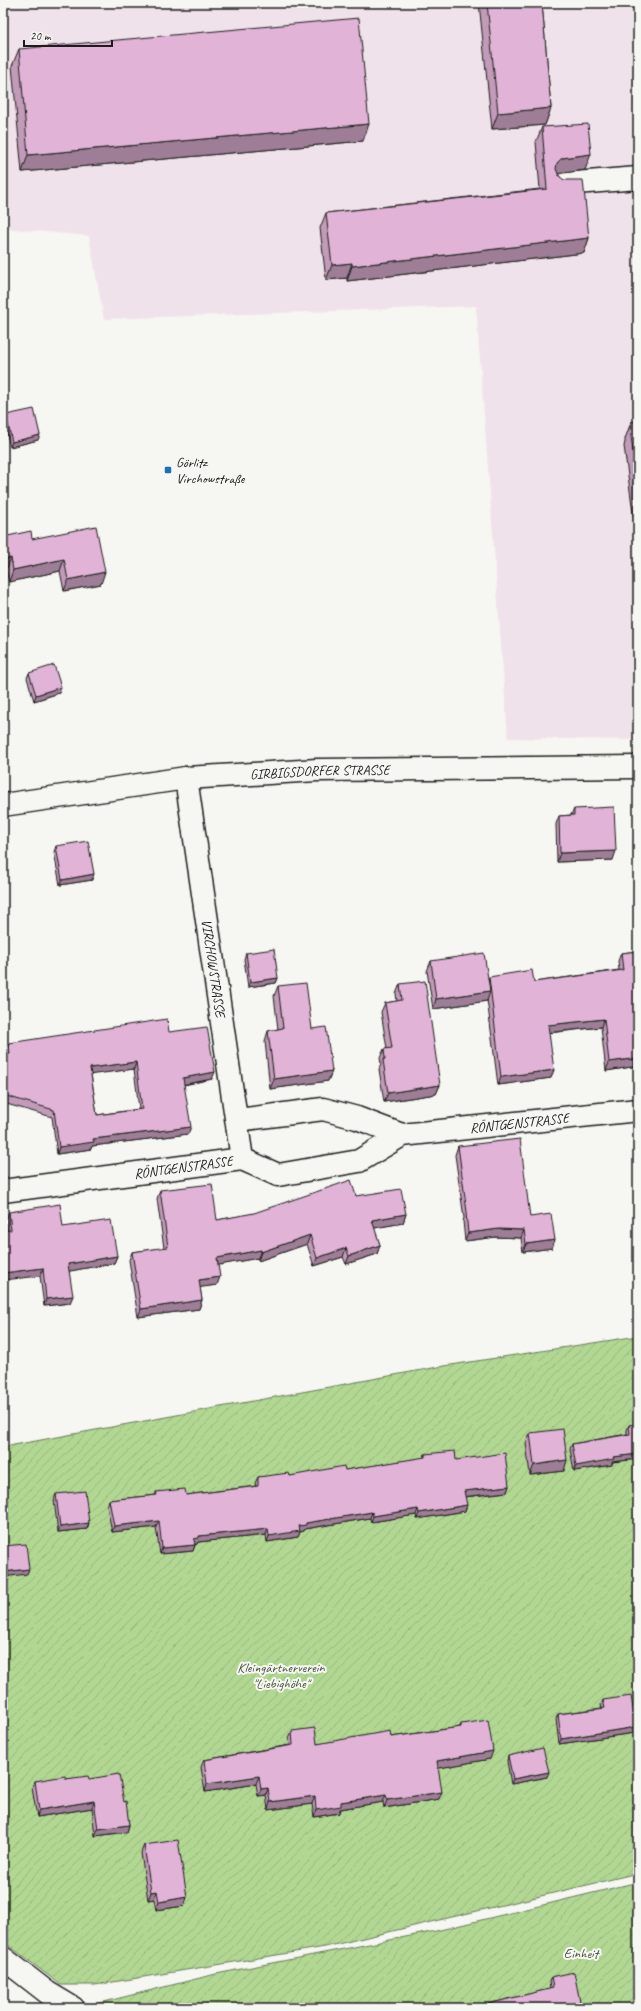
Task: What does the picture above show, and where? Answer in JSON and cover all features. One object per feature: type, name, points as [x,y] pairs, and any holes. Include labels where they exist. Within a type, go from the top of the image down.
[{"type":"street","points":[[562,184],[638,178]]},
{"type":"street","name":"GIRBIGSDORFER STRASSE","points":[[3,805],[186,778],[317,770],[638,767]]},
{"type":"street","name":"VIRCHOWSTRASSE","points":[[186,778],[238,1120],[242,1159]]},
{"type":"street","name":"RÖNTGENSTRASSE","points":[[238,1120],[323,1109],[358,1118],[402,1135]]},
{"type":"street","name":"RÖNTGENSTRASSE","points":[[3,1191],[242,1159],[278,1175],[359,1161],[402,1135],[638,1110]]},
{"type":"street","points":[[3,1958],[48,1993],[73,2008]]},
{"type":"shaded area","points":[[3,3],[638,3],[638,740],[508,738],[476,306],[104,319],[89,236],[3,228]]},
{"type":"green space","name":"Kleingärtnerverein \"Liebighöhe\"","points":[[638,1336],[638,1873],[325,1947],[95,1985],[61,1985],[4,1942],[3,1447],[438,1367]]},
{"type":"green space","name":"Einheit","points":[[638,1882],[638,2008],[99,2008],[92,2005],[216,1974],[436,1931]]},
{"type":"building","points":[[487,3],[542,3],[551,108],[498,113]]},
{"type":"building","points":[[359,18],[369,124],[28,155],[19,49]]},
{"type":"building","points":[[588,124],[591,154],[562,158],[557,163],[556,169],[559,176],[564,180],[583,180],[589,238],[352,266],[352,263],[332,265],[326,213],[547,189],[542,127]]},
{"type":"building","points":[[34,409],[40,435],[12,442],[6,415]]},
{"type":"building","points":[[638,421],[638,487],[630,429],[632,429],[631,422]]},
{"type":"building","points":[[96,526],[105,572],[68,580],[64,559],[13,570],[11,558],[3,559],[3,537],[31,531],[32,539]]},
{"type":"building","points":[[54,665],[61,687],[36,695],[29,673]]},
{"type":"building","points":[[614,807],[616,851],[560,853],[559,816],[574,815],[574,809]]},
{"type":"building","points":[[88,841],[94,874],[62,880],[56,846]]},
{"type":"building","points":[[274,949],[278,978],[250,982],[246,953]]},
{"type":"building","points":[[638,951],[638,1058],[609,1062],[604,1019],[548,1025],[554,1070],[501,1077],[489,977],[532,970],[534,982],[623,970],[621,953]]},
{"type":"building","points":[[484,953],[490,991],[436,999],[431,961]]},
{"type":"building","points":[[425,981],[440,1085],[388,1093],[383,1060],[385,1059],[384,1049],[392,1048],[385,1003],[402,1000],[400,984]]},
{"type":"building","points":[[306,983],[312,1029],[326,1027],[332,1071],[274,1079],[268,1031],[283,1028],[278,986]]},
{"type":"building","points":[[167,1019],[169,1032],[207,1027],[215,1072],[183,1078],[191,1127],[93,1139],[94,1142],[59,1147],[54,1110],[3,1095],[3,1054],[10,1054],[9,1043]],"holes":[[[136,1062],[142,1109],[97,1115],[90,1068]]]},
{"type":"building","points":[[3,1104],[7,1137],[3,1138]]},
{"type":"building","points":[[520,1139],[530,1217],[551,1214],[555,1240],[526,1244],[524,1230],[499,1229],[468,1233],[467,1212],[458,1146]]},
{"type":"building","points":[[351,1180],[356,1196],[401,1189],[406,1214],[372,1220],[380,1245],[349,1256],[346,1248],[317,1258],[310,1235],[261,1252],[261,1250],[217,1258],[220,1277],[199,1280],[202,1300],[141,1309],[132,1252],[168,1247],[160,1190],[212,1184],[217,1220],[254,1213]]},
{"type":"building","points":[[60,1204],[63,1227],[111,1220],[117,1256],[68,1264],[73,1296],[46,1299],[43,1268],[3,1273],[3,1231],[11,1230],[9,1212]]},
{"type":"building","points":[[638,1424],[638,1454],[613,1457],[614,1459],[576,1466],[572,1444],[630,1434],[629,1425]]},
{"type":"building","points":[[563,1429],[567,1460],[534,1465],[530,1433]]},
{"type":"building","points":[[455,1451],[456,1460],[505,1453],[509,1486],[464,1491],[467,1505],[419,1513],[418,1509],[373,1516],[372,1512],[306,1523],[306,1525],[299,1526],[300,1531],[269,1536],[268,1529],[199,1536],[199,1538],[194,1539],[195,1545],[162,1548],[159,1521],[114,1526],[109,1500],[157,1495],[156,1492],[185,1489],[186,1495],[258,1486],[258,1477],[289,1473],[290,1476],[344,1466],[345,1470],[425,1457],[425,1454]]},
{"type":"building","points":[[85,1491],[89,1523],[60,1527],[56,1494]]},
{"type":"building","points":[[26,1544],[29,1569],[3,1572],[3,1546]]},
{"type":"building","points":[[631,1696],[636,1727],[561,1739],[558,1714],[605,1708],[603,1700]]},
{"type":"building","points":[[488,1720],[493,1751],[437,1761],[442,1792],[387,1800],[386,1795],[341,1802],[341,1806],[316,1810],[315,1796],[270,1802],[268,1788],[261,1789],[259,1776],[207,1784],[204,1760],[293,1745],[292,1731],[315,1728],[317,1744],[390,1731],[391,1737],[461,1727],[461,1724]]},
{"type":"building","points":[[543,1748],[549,1772],[513,1779],[508,1756]]},
{"type":"building","points":[[119,1774],[124,1802],[126,1801],[129,1825],[98,1829],[94,1801],[39,1810],[35,1781],[65,1776],[66,1779],[88,1776],[89,1779]]},
{"type":"building","points":[[178,1840],[187,1897],[159,1902],[157,1891],[151,1892],[144,1845]]},
{"type":"building","points":[[574,1972],[581,2007],[489,2008],[488,2004],[553,1988],[551,1977]]},
{"type":"place","name":"Görlitz Virchowstraße","points":[[168,470]]}]
